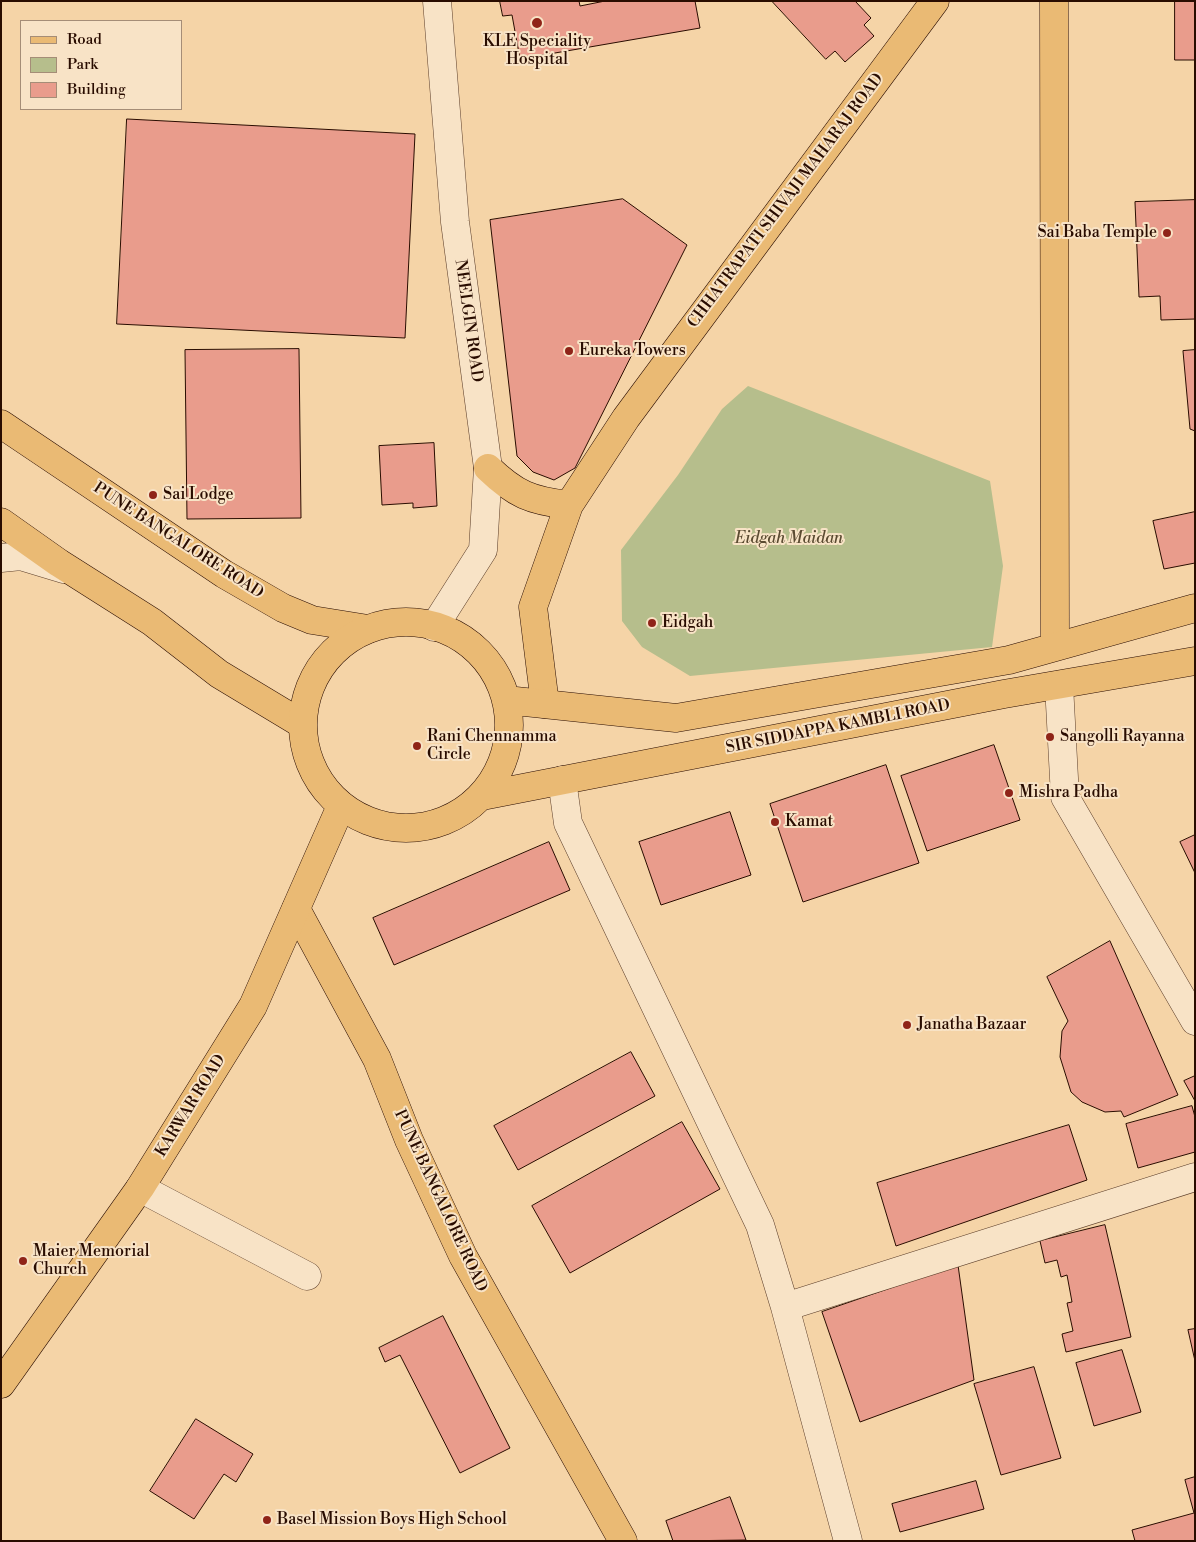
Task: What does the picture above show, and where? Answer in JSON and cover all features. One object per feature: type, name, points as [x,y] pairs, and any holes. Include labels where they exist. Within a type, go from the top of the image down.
[{"type":"main road","name":"CHHATRAPATI SHIVAJI MAHARAJ ROAD","points":[[545,704],[533,607],[569,505],[626,418],[935,1]]},
{"type":"main road","points":[[1054,1],[1055,646]]},
{"type":"main road","name":"PUNE BANGALORE ROAD","points":[[1,424],[224,574],[283,608],[312,620],[368,629]]},
{"type":"main road","points":[[488,468],[509,488],[535,500],[569,505]]},
{"type":"main road","points":[[1,522],[152,622],[219,674],[302,724]]},
{"type":"main road","points":[[506,700],[676,718],[1009,660],[1195,608]]},
{"type":"main road","points":[[394,623],[420,623],[446,630],[469,643],[492,668],[506,700],[509,734],[501,767],[482,796],[455,817],[417,828],[397,829],[377,825],[352,814],[332,797],[315,776],[305,751],[302,724],[307,694],[320,667],[342,644],[368,629],[394,623]]},
{"type":"main road","name":"SIR SIDDAPPA KAMBLI ROAD","points":[[482,796],[1059,685],[1195,661]]},
{"type":"main road","name":"KARWAR ROAD","points":[[1,1384],[140,1188],[253,1006],[342,806]]},
{"type":"main road","name":"PUNE BANGALORE ROAD","points":[[296,910],[377,1058],[408,1140],[463,1256],[623,1541]]},
{"type":"street","name":"NEELGIN ROAD","points":[[434,627],[483,550],[488,468],[455,222],[437,1]]},
{"type":"street","points":[[1,558],[21,556],[71,570]]},
{"type":"street","points":[[1059,685],[1065,797],[1195,1021]]},
{"type":"street","points":[[562,780],[568,823],[760,1226],[785,1307],[848,1541]]},
{"type":"street","points":[[785,1307],[1195,1176]]},
{"type":"street","points":[[140,1188],[307,1276]]},
{"type":"green space","name":"Eidgah Maidan","points":[[748,386],[990,481],[1003,566],[992,647],[690,676],[642,647],[622,621],[621,550],[678,475],[722,409]]},
{"type":"building","points":[[500,1],[579,1],[580,6],[605,1],[695,1],[700,28],[520,59],[512,15],[503,16]]},
{"type":"building","points":[[772,1],[855,1],[871,18],[864,25],[874,36],[845,62],[835,51],[826,59]]},
{"type":"building","points":[[1175,1],[1195,1],[1195,60],[1175,60]]},
{"type":"building","points":[[127,119],[415,134],[405,338],[117,324]]},
{"type":"building","name":"Eureka Towers","points":[[623,199],[687,245],[575,468],[554,480],[533,472],[517,456],[490,220]]},
{"type":"building","points":[[1195,200],[1195,319],[1161,320],[1160,296],[1139,297],[1135,202]]},
{"type":"building","points":[[299,349],[301,518],[187,519],[185,350]]},
{"type":"building","points":[[1195,350],[1195,431],[1190,429],[1183,351]]},
{"type":"building","points":[[434,443],[437,506],[413,508],[413,503],[382,505],[379,446]]},
{"type":"building","points":[[1195,512],[1195,563],[1164,569],[1153,521]]},
{"type":"building","points":[[994,745],[1020,820],[927,851],[901,776]]},
{"type":"building","points":[[886,765],[919,863],[803,902],[770,804]]},
{"type":"building","points":[[730,812],[751,875],[661,905],[639,842]]},
{"type":"building","points":[[1195,835],[1195,873],[1180,842]]},
{"type":"building","points":[[549,842],[570,890],[394,965],[373,918]]},
{"type":"building","points":[[1110,941],[1178,1095],[1124,1117],[1121,1111],[1105,1112],[1082,1102],[1071,1092],[1060,1057],[1062,1031],[1068,1021],[1047,977]]},
{"type":"building","points":[[631,1052],[655,1096],[518,1170],[494,1126]]},
{"type":"building","points":[[1195,1076],[1195,1101],[1184,1081]]},
{"type":"building","points":[[1192,1106],[1195,1117],[1195,1152],[1138,1168],[1126,1124]]},
{"type":"building","points":[[682,1122],[720,1189],[570,1273],[532,1206]]},
{"type":"building","points":[[1069,1125],[1087,1180],[896,1246],[877,1183]]},
{"type":"building","points":[[1105,1225],[1131,1337],[1066,1352],[1062,1334],[1073,1331],[1067,1303],[1072,1302],[1067,1275],[1061,1277],[1057,1260],[1045,1263],[1040,1241]]},
{"type":"building","points":[[958,1265],[974,1380],[860,1422],[822,1312]]},
{"type":"building","points":[[443,1316],[510,1448],[460,1473],[400,1355],[385,1362],[379,1348]]},
{"type":"building","points":[[1195,1329],[1195,1361],[1188,1330]]},
{"type":"building","points":[[1122,1350],[1141,1412],[1094,1426],[1076,1363]]},
{"type":"building","points":[[1034,1367],[1061,1458],[1001,1475],[974,1384]]},
{"type":"building","points":[[196,1419],[253,1454],[236,1482],[224,1474],[194,1519],[150,1491]]},
{"type":"building","points":[[1195,1477],[1195,1541],[1135,1541],[1132,1530],[1194,1513],[1185,1480]]},
{"type":"building","points":[[976,1481],[984,1509],[900,1532],[892,1504]]},
{"type":"building","points":[[730,1497],[746,1540],[673,1541],[666,1521]]},
{"type":"place","name":"KLE Speciality Hospital","points":[[537,23]]},
{"type":"place","name":"Sai Baba Temple","points":[[1167,233]]},
{"type":"place","name":"Eureka Towers","points":[[569,351]]},
{"type":"place","name":"Sai Lodge","points":[[153,495]]},
{"type":"place","name":"Eidgah","points":[[652,623]]},
{"type":"place","name":"Sangolli Rayanna","points":[[1050,737]]},
{"type":"place","name":"Rani Chennamma Circle","points":[[417,746]]},
{"type":"place","name":"Mishra Padha","points":[[1009,793]]},
{"type":"place","name":"Kamat","points":[[775,822]]},
{"type":"place","name":"Janatha Bazaar","points":[[907,1025]]},
{"type":"place","name":"Maier Memorial Church","points":[[23,1261]]},
{"type":"place","name":"Basel Mission Boys High School","points":[[267,1520]]}]
